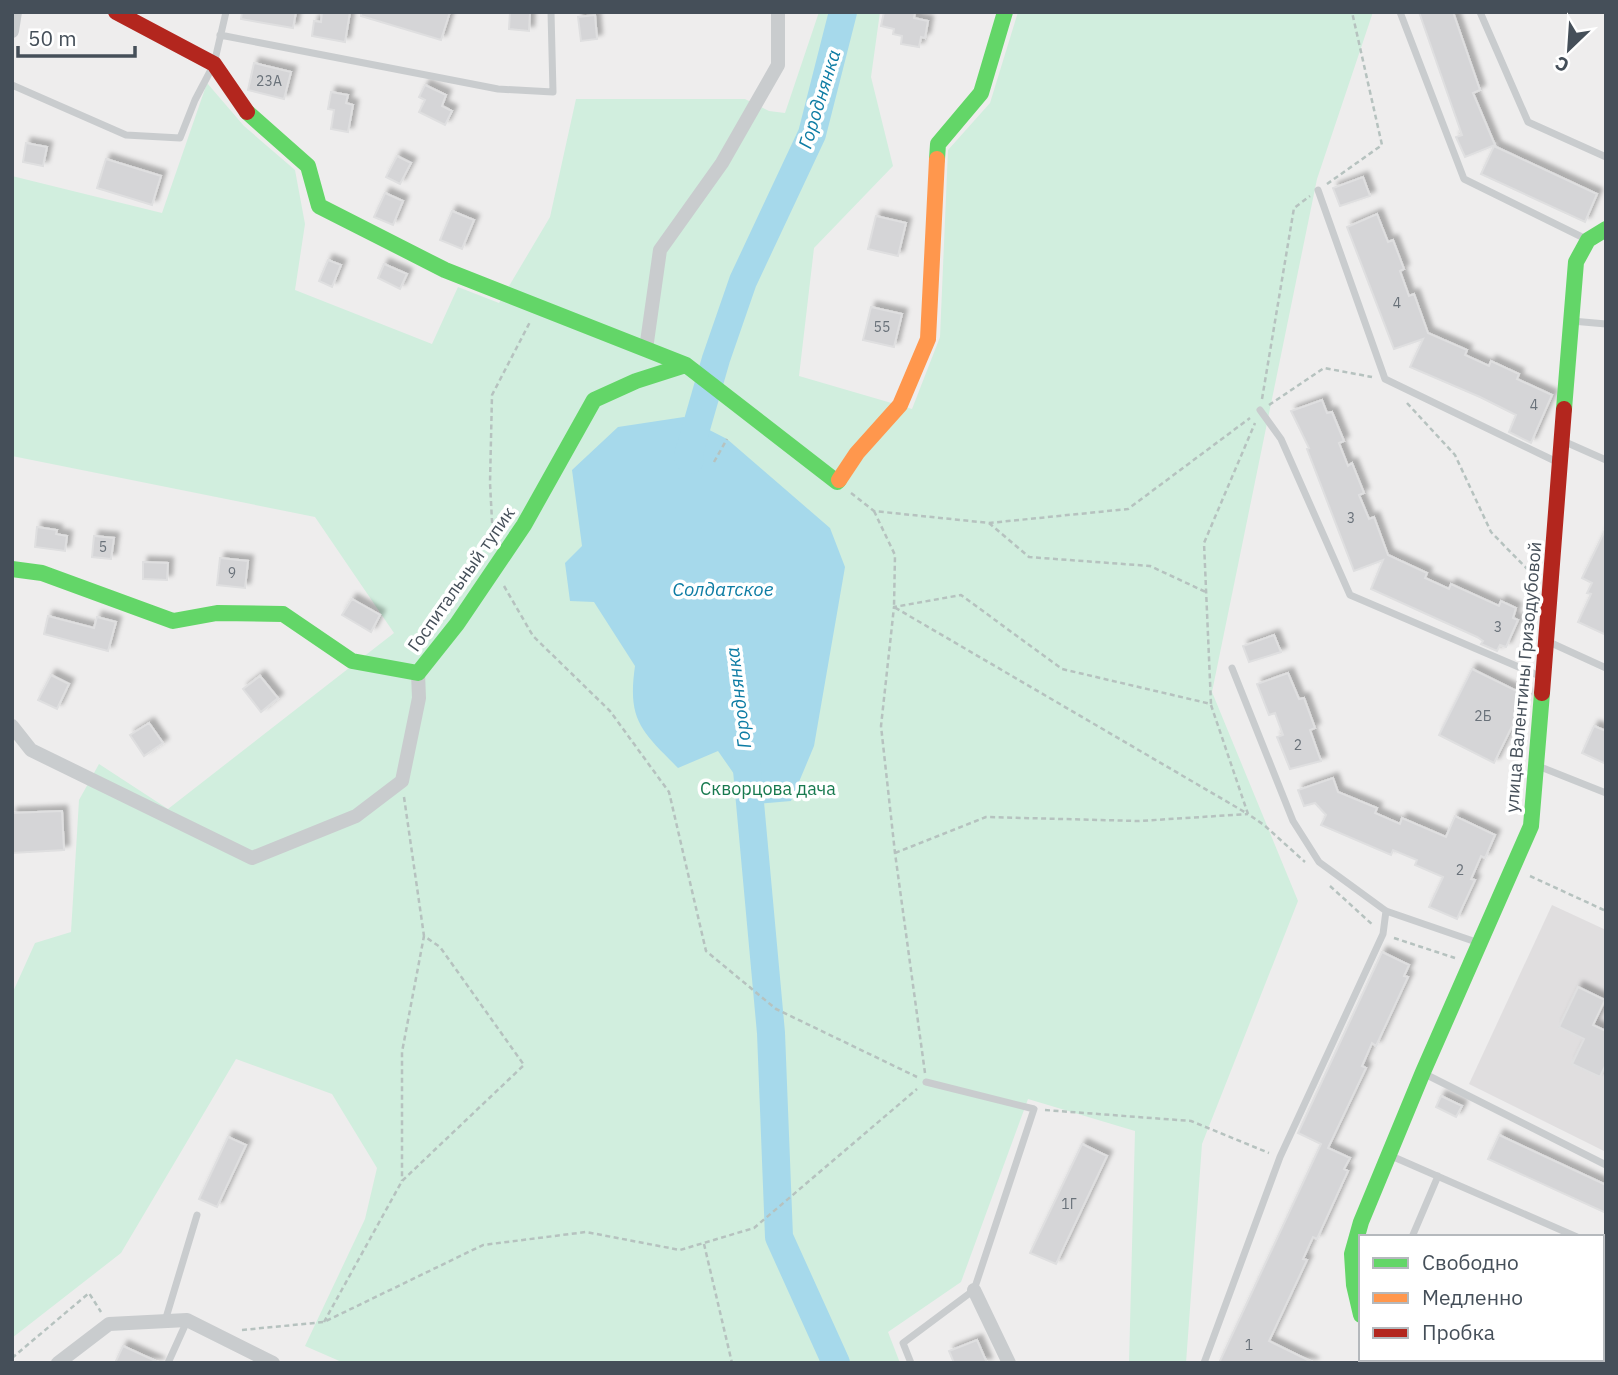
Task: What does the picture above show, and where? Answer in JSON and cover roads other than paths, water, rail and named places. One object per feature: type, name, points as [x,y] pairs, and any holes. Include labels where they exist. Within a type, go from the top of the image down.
[{"type":"street","points":[[12,31],[15,12]]},
{"type":"street","points":[[116,12],[215,64],[251,118],[308,166],[318,206],[445,270],[686,365],[837,482],[857,453],[900,405],[928,339],[938,144],[981,93],[1005,12]]},
{"type":"street","points":[[646,349],[660,250],[722,163],[778,65],[778,12]]},
{"type":"street","points":[[1588,240],[1606,229]]},
{"type":"street","name":"улица Валентины Гризодубовой","points":[[1359,1306],[1354,1285],[1352,1254],[1361,1222],[1423,1072],[1531,826],[1534,764],[1563,440],[1570,321],[1576,262],[1588,240]]},
{"type":"street","name":"Госпитальный тупик","points":[[12,569],[42,573],[173,621],[217,613],[284,614],[352,661],[418,673],[457,624],[524,525],[594,400],[636,381],[686,365]]},
{"type":"street","points":[[12,726],[32,750],[251,858],[356,817],[402,781],[419,698],[418,673]]},
{"type":"street","points":[[974,1290],[1009,1363]]},
{"type":"street","points":[[58,1363],[109,1324],[187,1320],[273,1363]]},
{"type":"lane","points":[[12,85],[126,135],[180,138],[195,100],[215,64],[226,12]]},
{"type":"lane","points":[[220,35],[498,89],[553,92],[551,12]]},
{"type":"lane","points":[[1400,12],[1464,179],[1588,240]]},
{"type":"lane","points":[[1480,12],[1528,122],[1606,157]]},
{"type":"lane","points":[[1318,190],[1385,379],[1560,464]]},
{"type":"lane","points":[[1570,321],[1606,324]]},
{"type":"lane","points":[[1260,410],[1281,439],[1350,595],[1542,677]]},
{"type":"lane","points":[[1563,440],[1606,460]]},
{"type":"lane","points":[[1545,640],[1606,668]]},
{"type":"lane","points":[[1232,668],[1293,821],[1319,862],[1386,911],[1480,943]]},
{"type":"lane","points":[[1534,764],[1606,793]]},
{"type":"lane","points":[[1204,1363],[1280,1157],[1383,934],[1386,911]]},
{"type":"lane","points":[[1423,1072],[1606,1165]]},
{"type":"lane","points":[[911,1363],[903,1343],[974,1290],[1034,1109],[926,1082]]},
{"type":"lane","points":[[1389,1154],[1572,1235]]},
{"type":"lane","points":[[1413,1235],[1438,1176]]},
{"type":"lane","points":[[165,1321],[197,1215]]},
{"type":"lane","points":[[168,1363],[187,1320]]},
{"type":"water","name":"Солдатское","points":[[684,417],[727,439],[830,528],[845,567],[814,746],[791,801],[755,804],[718,751],[678,768],[640,724],[633,700],[635,666],[594,602],[570,601],[565,563],[582,546],[572,470],[618,427]]},
{"type":"waterway","name":"Городнянка","points":[[690,460],[688,456],[716,359],[743,281],[812,134],[843,12]]},
{"type":"waterway","name":"Городнянка","points":[[746,759],[771,1033],[779,1237],[836,1363]]},
{"type":"park label","name":"Скворцова дача","points":[[768,788]]}]
